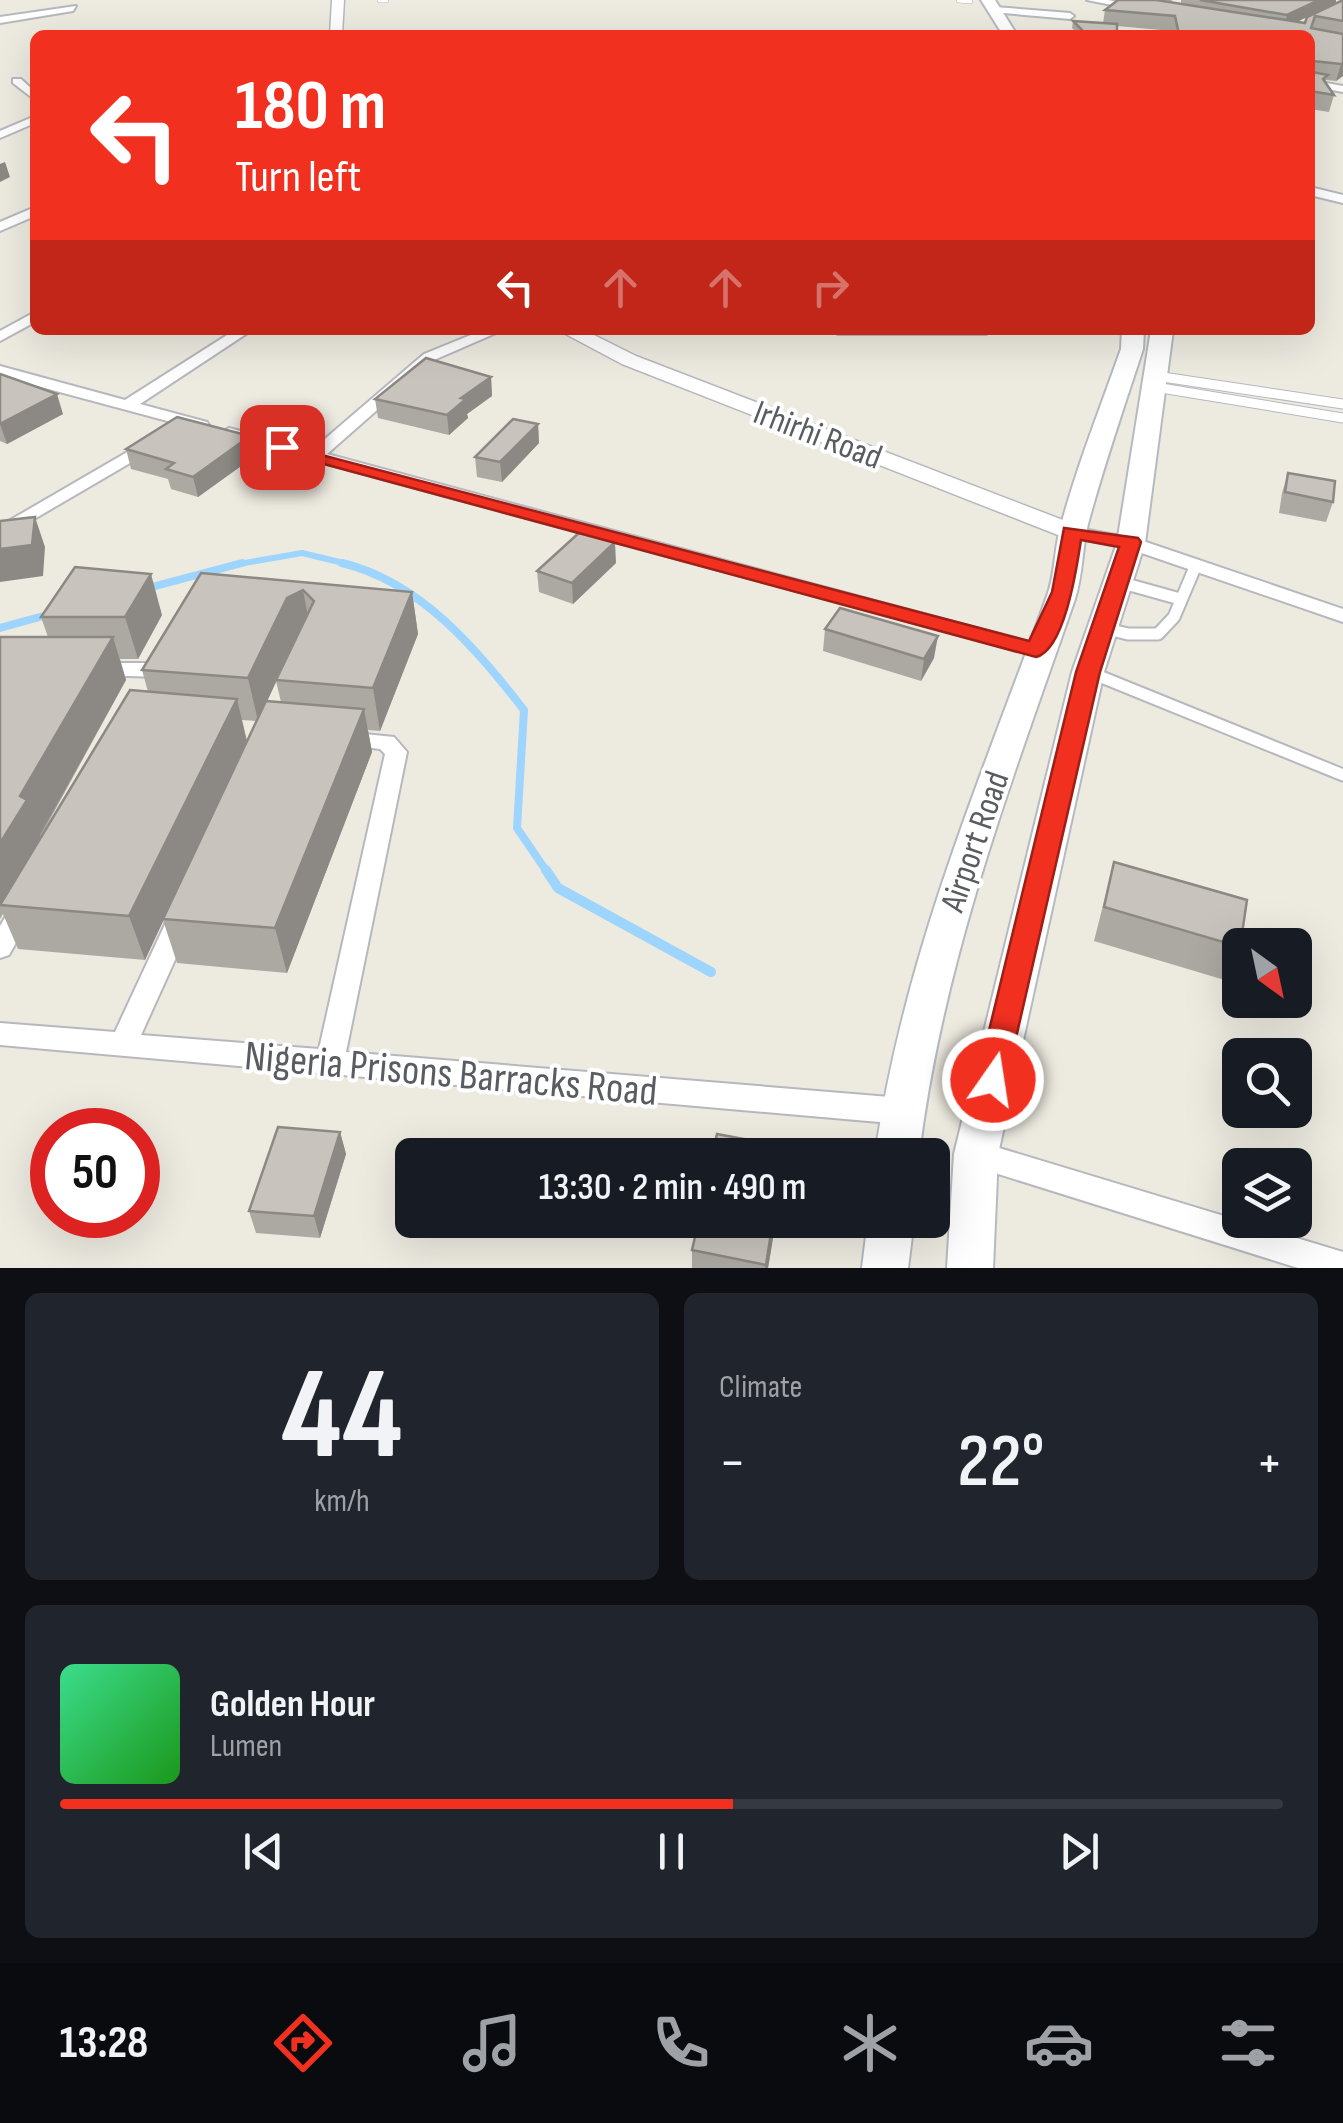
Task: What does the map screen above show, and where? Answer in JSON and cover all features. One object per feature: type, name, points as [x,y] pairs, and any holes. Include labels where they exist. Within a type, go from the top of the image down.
[{"type":"main road","points":[[992,5],[1007,30]]},
{"type":"main road","name":"Airport Road","points":[[900,1138],[902,1111],[949,909],[1036,650],[1063,592],[1072,532],[1132,349],[1133,335]]},
{"type":"main road","name":"Airport Road","points":[[970,1268],[976,1154],[1088,672],[1131,542],[1161,335]]},
{"type":"main road","points":[[885,1268],[889,1238]]},
{"type":"street","points":[[336,30],[338,0]]},
{"type":"street","points":[[1091,0],[1148,8]]},
{"type":"street","points":[[992,5],[1070,16]]},
{"type":"street","points":[[0,20],[74,8]]},
{"type":"street","points":[[17,80],[30,92]]},
{"type":"street","points":[[1315,84],[1343,89]]},
{"type":"street","points":[[0,135],[30,120]]},
{"type":"street","points":[[1315,193],[1343,199]]},
{"type":"street","points":[[0,227],[30,212]]},
{"type":"street","points":[[0,337],[30,319]]},
{"type":"street","points":[[126,406],[237,335]]},
{"type":"street","points":[[314,456],[429,356],[483,335]]},
{"type":"street","name":"Irhirhi Road","points":[[579,335],[646,367],[1072,532]]},
{"type":"street","points":[[0,371],[1036,650]]},
{"type":"street","points":[[0,534],[186,422]]},
{"type":"street","points":[[1072,532],[1131,542],[1343,616]]},
{"type":"street","points":[[72,670],[162,671]]},
{"type":"street","points":[[326,737],[386,742],[396,752],[330,1062]]},
{"type":"street","points":[[0,948],[38,883]]},
{"type":"street","points":[[123,1044],[187,906]]},
{"type":"street","name":"Nigeria Prisons Barracks Road","points":[[0,1034],[902,1111]]},
{"type":"street","points":[[976,1154],[1343,1267]]},
{"type":"lane","points":[[1154,381],[1343,404]]},
{"type":"lane","points":[[1154,381],[1343,418]]},
{"type":"lane","points":[[1104,628],[1153,639],[1165,633],[1196,565]]},
{"type":"lane","points":[[1119,582],[1180,599]]},
{"type":"lane","points":[[1088,672],[1343,775]]},
{"type":"building","points":[[1118,0],[1156,0],[1305,23],[1307,17],[1343,0],[1343,21],[1315,16],[1311,28],[1343,34],[1343,63],[1315,61],[1315,30],[1178,30],[1175,16],[1105,10]]},
{"type":"building","points":[[1200,0],[1319,0],[1287,15]]},
{"type":"building","points":[[1073,21],[1117,24],[1117,30],[1082,30]]},
{"type":"building","points":[[1315,73],[1328,75],[1323,79],[1334,95],[1315,92]]},
{"type":"building","points":[[426,358],[491,377],[461,398],[466,399],[447,415],[375,399]]},
{"type":"building","points":[[0,374],[57,394],[0,424]]},
{"type":"building","points":[[177,417],[250,436],[193,477],[166,469],[174,463],[126,449]]},
{"type":"building","points":[[513,419],[538,424],[500,462],[475,457]]},
{"type":"building","points":[[1288,473],[1335,481],[1333,502],[1285,492]]},
{"type":"building","points":[[35,517],[32,545],[0,549],[0,521]]},
{"type":"building","points":[[581,531],[615,542],[572,583],[537,571]]},
{"type":"building","points":[[75,567],[151,574],[125,617],[41,617]]},
{"type":"building","points":[[201,573],[412,592],[373,688],[276,680],[314,601],[303,590],[287,598],[248,678],[142,670]]},
{"type":"building","points":[[840,608],[938,636],[924,659],[825,629]]},
{"type":"building","points":[[0,637],[113,637],[20,796],[27,800],[0,843]]},
{"type":"building","points":[[130,690],[237,699],[129,916],[0,905]]},
{"type":"building","points":[[266,701],[364,709],[275,928],[163,919]]},
{"type":"building","points":[[1114,862],[1247,900],[1243,928],[1222,928],[1222,942],[1104,907]]},
{"type":"building","points":[[278,1127],[340,1132],[314,1216],[249,1211]]},
{"type":"building","points":[[695,1238],[770,1238],[766,1265],[692,1250]]},
{"type":"waterway","points":[[237,564],[302,553],[352,565]]},
{"type":"waterway","points":[[237,564],[242,563]]},
{"type":"waterway","points":[[342,563],[371,572],[422,602],[466,642],[524,710],[517,828],[547,872]]},
{"type":"waterway","points":[[148,588],[237,564]]},
{"type":"waterway","points":[[233,565],[237,564]]},
{"type":"waterway","points":[[0,628],[47,615]]},
{"type":"waterway","points":[[546,870],[558,888],[711,972]]},
{"type":"route","points":[[282,447],[1036,650],[1063,592],[1072,532],[1131,542],[1088,672],[993,1080]]}]
